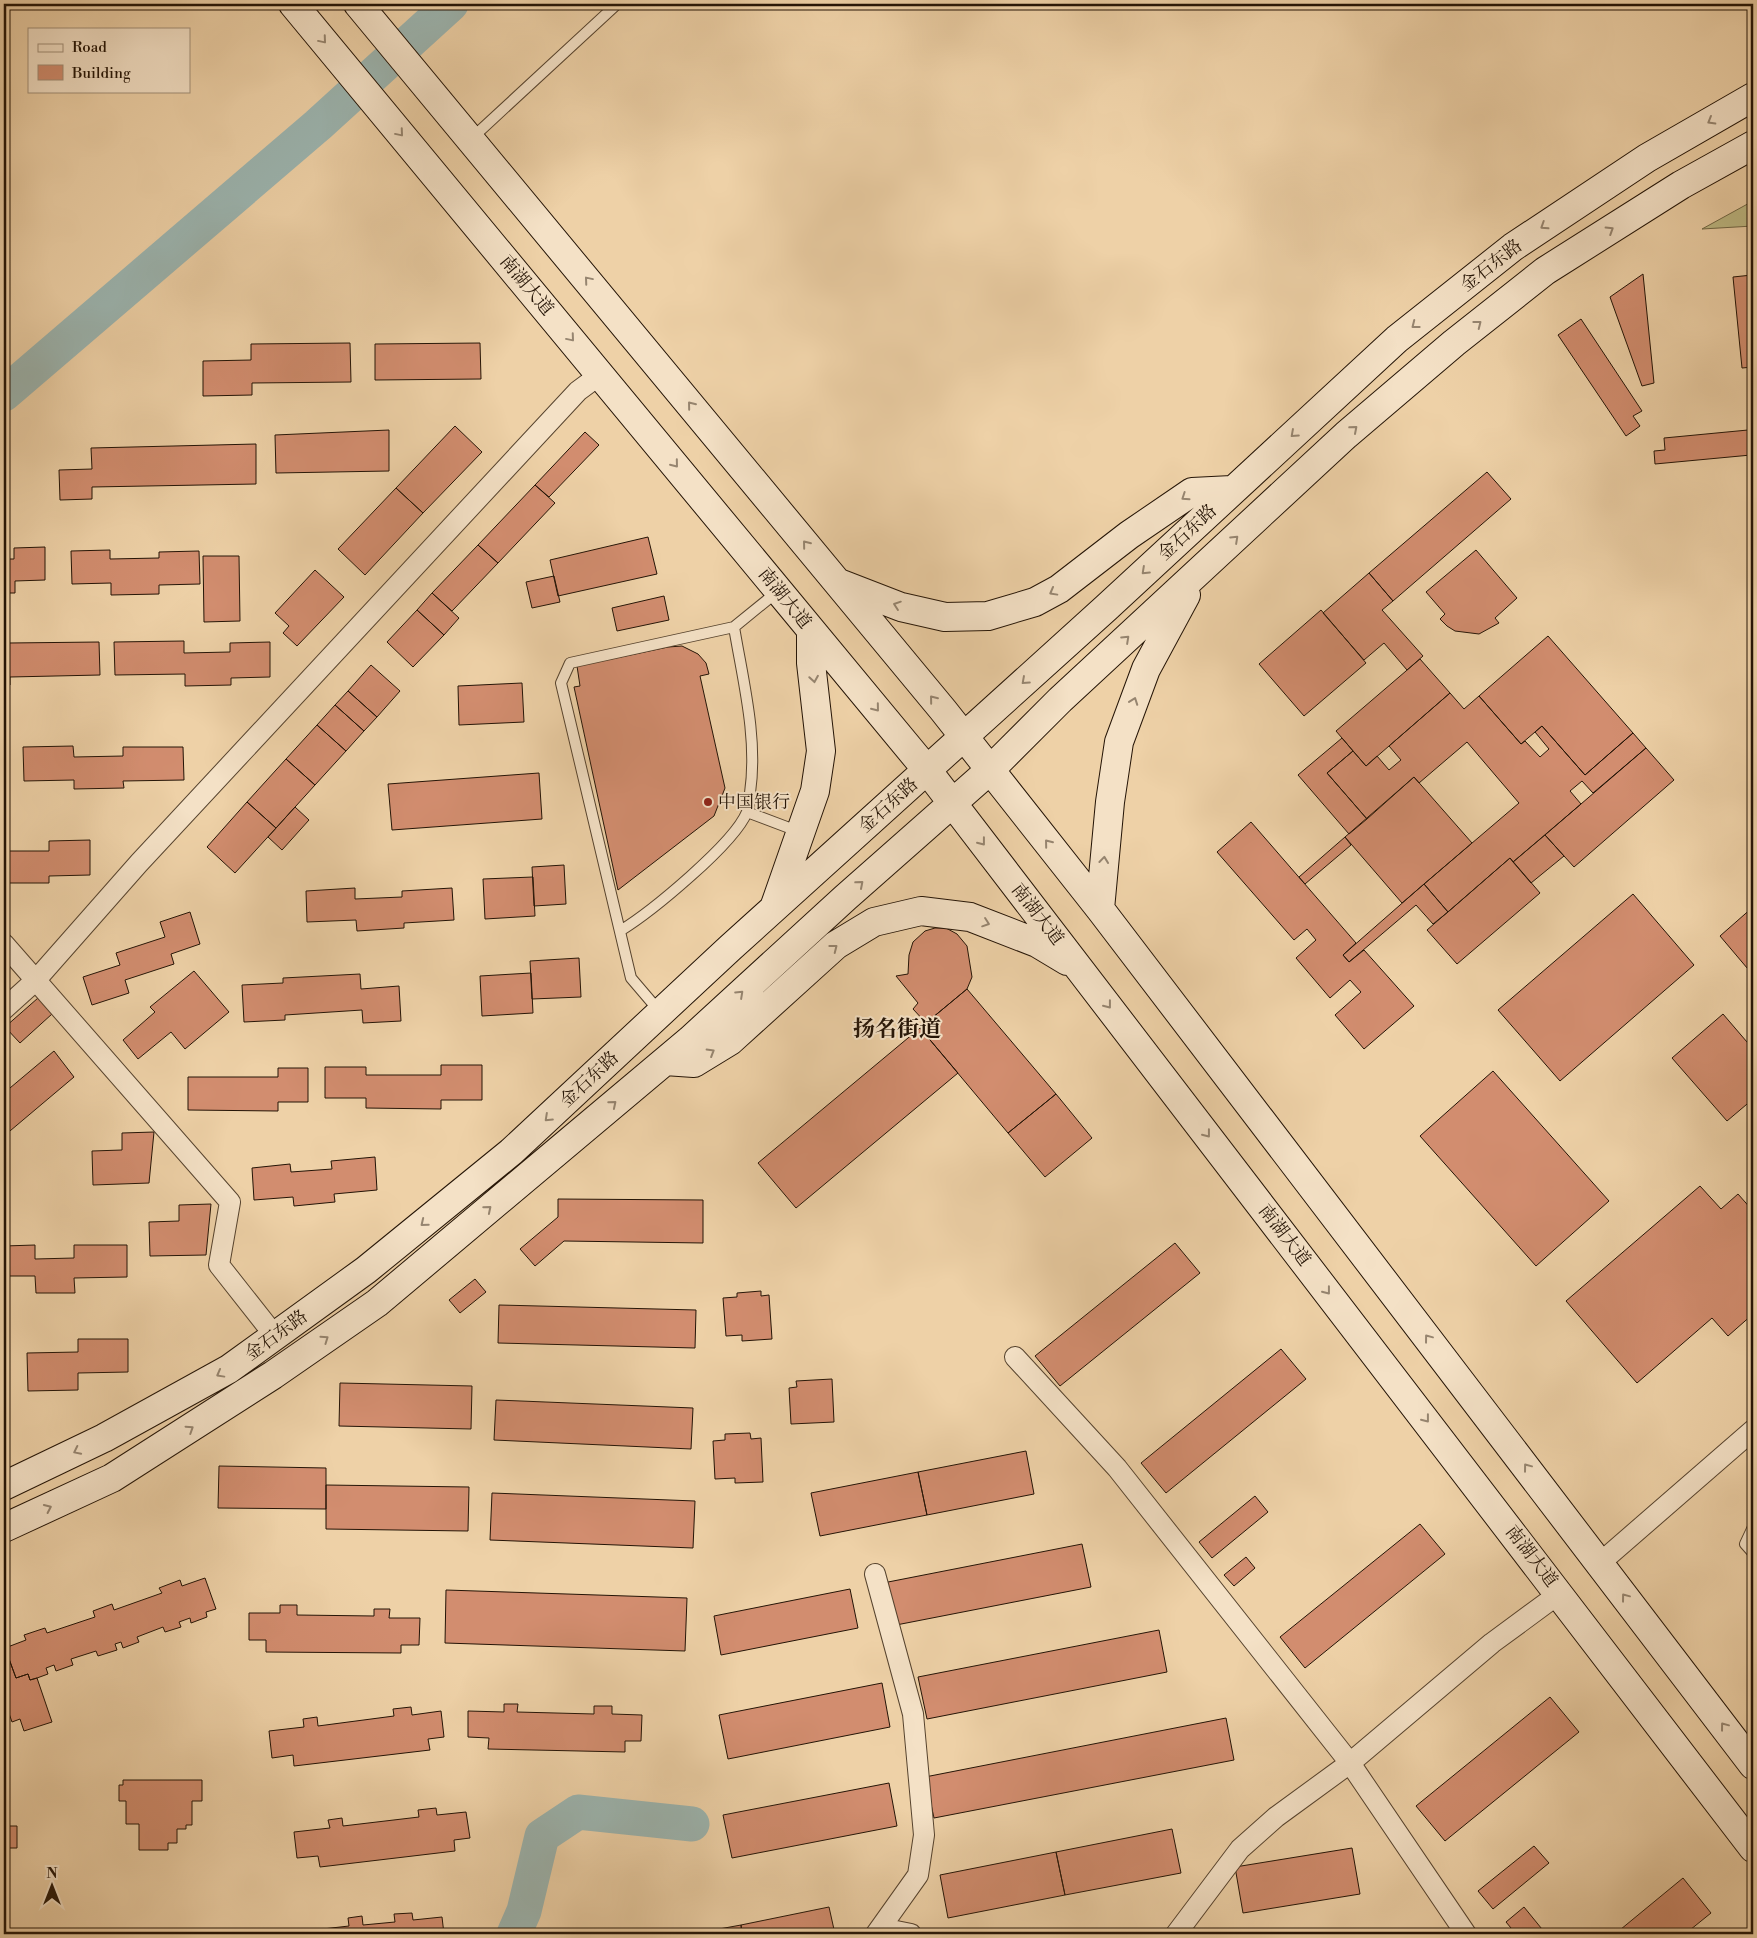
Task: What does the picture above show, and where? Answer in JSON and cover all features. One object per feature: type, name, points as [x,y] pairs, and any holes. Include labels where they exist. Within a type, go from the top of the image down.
[{"type":"main road","name":"南湖大道","points":[[293,4],[927,770],[1560,1593],[1753,1848]]},
{"type":"main road","points":[[358,4],[964,736],[1100,909],[1753,1765]]},
{"type":"main road","name":"金石东路","points":[[4,1486],[129,1424],[229,1369],[366,1270],[511,1152],[773,909],[1397,339],[1513,247],[1647,158],[1753,97]]},
{"type":"main road","name":"金石东路","points":[[4,1528],[112,1478],[273,1375],[377,1303],[665,1061],[990,770],[1060,700],[1346,435],[1454,343],[1545,271],[1682,185],[1753,144]]},
{"type":"main road","points":[[837,582],[901,607],[945,617],[988,616],[1035,602],[1059,589],[1129,536],[1192,492],[1232,490]]},
{"type":"main road","points":[[1100,909],[1110,802],[1119,742],[1146,669],[1199,572]]},
{"type":"main road","points":[[773,909],[815,790],[821,751],[811,663],[812,630]]},
{"type":"main road","points":[[665,1061],[694,1063],[730,1041],[836,945],[874,922],[921,911],[970,917],[1005,929],[1037,943],[1078,967]]},
{"type":"street","points":[[4,1009],[35,981],[139,863],[578,391],[600,374]]},
{"type":"street","points":[[4,944],[230,1202],[220,1265],[274,1336]]},
{"type":"street","points":[[1015,1357],[1117,1468],[1350,1763],[1466,1934]]},
{"type":"street","points":[[1600,1562],[1753,1430]]},
{"type":"street","points":[[875,1574],[913,1714],[924,1835],[918,1875],[879,1931],[911,1934]]},
{"type":"street","points":[[1176,1934],[1240,1849],[1276,1817],[1350,1763],[1492,1643],[1560,1593]]},
{"type":"lane","points":[[471,140],[617,4]]},
{"type":"lane","points":[[661,1013],[631,978],[562,683],[570,663],[734,627],[779,590]]},
{"type":"lane","points":[[620,931],[645,916],[728,840],[747,812],[752,781],[751,734],[734,627]]},
{"type":"lane","points":[[747,812],[800,832]]},
{"type":"lane","points":[[1753,1527],[1745,1544],[1753,1553]]},
{"type":"shaded area","points":[[1753,201],[1753,226],[1702,229]]},
{"type":"building","points":[[1643,274],[1654,383],[1642,386],[1610,297]]},
{"type":"building","points":[[1752,275],[1753,367],[1742,368],[1733,277]]},
{"type":"building","points":[[1581,319],[1642,411],[1633,416],[1640,426],[1626,436],[1558,335]]},
{"type":"building","points":[[350,343],[351,382],[252,383],[252,395],[203,396],[203,361],[251,360],[251,344]]},
{"type":"building","points":[[480,343],[481,379],[375,380],[375,344]]},
{"type":"building","points":[[455,426],[482,452],[423,513],[396,488]]},
{"type":"building","points":[[389,430],[389,471],[276,473],[275,435]]},
{"type":"building","points":[[1748,430],[1751,455],[1655,464],[1654,451],[1665,450],[1664,438]]},
{"type":"building","points":[[585,432],[599,445],[549,497],[535,485]]},
{"type":"building","points":[[256,444],[256,484],[92,487],[92,499],[60,500],[59,470],[92,469],[91,448]]},
{"type":"building","points":[[1487,472],[1511,499],[1393,601],[1369,573]]},
{"type":"building","points":[[535,485],[555,503],[498,563],[478,545]]},
{"type":"building","points":[[396,488],[423,513],[365,575],[338,549]]},
{"type":"building","points":[[648,537],[657,574],[558,596],[550,560]]},
{"type":"building","points":[[478,545],[498,563],[452,611],[432,593]]},
{"type":"building","points":[[45,547],[45,580],[15,581],[15,593],[4,593],[4,559],[14,559],[14,548]]},
{"type":"building","points":[[110,550],[110,559],[159,558],[159,552],[199,551],[200,584],[159,585],[159,594],[111,595],[111,583],[72,584],[71,551]]},
{"type":"building","points":[[1476,550],[1517,598],[1495,618],[1499,623],[1479,634],[1455,631],[1447,626],[1440,619],[1445,614],[1426,592]]},
{"type":"building","points":[[203,556],[239,556],[240,621],[204,622]]},
{"type":"building","points":[[315,570],[344,597],[297,646],[283,633],[289,626],[275,613]]},
{"type":"building","points":[[1369,573],[1393,601],[1382,610],[1423,656],[1407,670],[1384,643],[1364,660],[1323,613]]},
{"type":"building","points":[[554,576],[560,602],[532,608],[526,582]]},
{"type":"building","points":[[432,593],[459,618],[444,635],[417,610]]},
{"type":"building","points":[[664,596],[669,620],[617,631],[612,608]]},
{"type":"building","points":[[417,610],[444,635],[413,667],[387,642]]},
{"type":"building","points":[[1321,610],[1366,663],[1304,716],[1259,664]]},
{"type":"building","points":[[1548,636],[1633,733],[1585,775],[1542,726],[1521,744],[1479,696]]},
{"type":"building","points":[[184,641],[184,653],[230,652],[230,643],[270,642],[270,677],[231,678],[231,685],[185,686],[185,674],[115,675],[114,642]]},
{"type":"building","points":[[99,642],[100,675],[10,677],[10,685],[4,685],[4,649],[9,649],[9,643]]},
{"type":"building","points":[[682,646],[698,654],[706,663],[709,674],[700,676],[725,788],[714,816],[618,890],[574,687],[580,686],[577,666],[668,647]]},
{"type":"building","points":[[1420,659],[1450,693],[1366,766],[1336,731]]},
{"type":"building","points":[[371,665],[400,691],[377,717],[348,691]]},
{"type":"building","points":[[522,683],[524,722],[459,725],[458,686]]},
{"type":"building","points":[[348,691],[377,717],[364,731],[335,705]]},
{"type":"building","points":[[1450,693],[1464,709],[1479,696],[1521,744],[1525,741],[1540,757],[1549,749],[1535,732],[1542,726],[1585,775],[1633,733],[1646,748],[1593,793],[1582,781],[1570,791],[1581,804],[1513,862],[1510,858],[1448,912],[1424,884],[1519,803],[1467,742],[1419,783],[1414,777],[1367,819],[1327,773],[1353,751],[1366,766],[1377,756],[1389,770],[1401,760],[1389,746]]},
{"type":"building","points":[[335,705],[364,731],[346,751],[317,725]]},
{"type":"building","points":[[317,725],[346,751],[315,785],[286,759]]},
{"type":"building","points":[[1342,738],[1353,751],[1327,773],[1367,819],[1349,834],[1298,775]]},
{"type":"building","points":[[73,746],[74,757],[123,756],[123,747],[183,747],[184,780],[123,781],[124,788],[74,789],[74,780],[24,781],[23,747]]},
{"type":"building","points":[[1646,748],[1674,780],[1574,867],[1545,835]]},
{"type":"building","points":[[286,759],[315,785],[276,828],[247,802]]},
{"type":"building","points":[[539,773],[542,819],[392,830],[388,784]]},
{"type":"building","points":[[1414,777],[1472,843],[1402,903],[1345,837]]},
{"type":"building","points":[[247,802],[276,828],[235,873],[207,847]]},
{"type":"building","points":[[295,807],[309,820],[282,850],[268,837]]},
{"type":"building","points":[[1251,822],[1356,943],[1343,955],[1349,962],[1364,950],[1414,1006],[1364,1049],[1335,1015],[1361,992],[1350,980],[1330,998],[1296,958],[1316,940],[1307,929],[1294,940],[1217,852]]},
{"type":"building","points":[[1545,835],[1564,856],[1531,883],[1513,862]]},
{"type":"building","points":[[1345,837],[1351,845],[1305,884],[1299,877]]},
{"type":"building","points":[[90,840],[90,875],[49,876],[49,883],[9,883],[9,874],[4,874],[4,842],[8,842],[9,851],[49,851],[49,841]]},
{"type":"building","points":[[1510,858],[1540,893],[1457,964],[1427,930]]},
{"type":"building","points":[[564,865],[566,904],[534,906],[532,867]]},
{"type":"building","points":[[533,877],[535,916],[485,919],[483,879]]},
{"type":"building","points":[[1424,884],[1448,912],[1433,924],[1416,905],[1349,962],[1343,955]]},
{"type":"building","points":[[355,888],[355,899],[402,897],[402,891],[452,888],[454,920],[404,923],[404,928],[357,931],[356,920],[307,922],[306,891]]},
{"type":"building","points":[[1633,894],[1694,965],[1560,1081],[1498,1010]]},
{"type":"building","points":[[1753,907],[1753,975],[1720,936]]},
{"type":"building","points":[[190,912],[200,944],[171,954],[174,964],[125,980],[129,993],[92,1005],[83,977],[120,965],[116,953],[165,937],[160,922]]},
{"type":"building","points":[[935,928],[946,928],[957,934],[967,946],[972,977],[967,989],[926,1023],[913,1009],[918,1003],[896,976],[908,974],[909,955],[913,942],[925,931]]},
{"type":"building","points":[[579,958],[581,997],[532,999],[530,961]]},
{"type":"building","points":[[194,971],[229,1012],[185,1049],[171,1032],[138,1059],[123,1040],[155,1012],[150,1007]]},
{"type":"building","points":[[531,973],[533,1013],[482,1016],[480,976]]},
{"type":"building","points":[[360,974],[361,989],[399,986],[401,1021],[363,1023],[362,1010],[285,1015],[285,1020],[244,1022],[242,985],[283,983],[283,978]]},
{"type":"building","points":[[967,989],[1056,1094],[1008,1133],[920,1028]]},
{"type":"building","points":[[38,998],[52,1014],[20,1043],[5,1027]]},
{"type":"building","points":[[1723,1014],[1753,1049],[1753,1099],[1727,1121],[1672,1058]]},
{"type":"building","points":[[920,1028],[958,1073],[796,1208],[758,1163]]},
{"type":"building","points":[[54,1051],[74,1077],[4,1136],[4,1093]]},
{"type":"building","points":[[441,1065],[482,1065],[482,1100],[441,1100],[441,1109],[366,1108],[366,1098],[325,1098],[325,1067],[366,1067],[366,1075],[441,1075]]},
{"type":"building","points":[[278,1068],[308,1068],[308,1102],[278,1102],[278,1111],[188,1110],[188,1077],[278,1077]]},
{"type":"building","points":[[1493,1071],[1609,1201],[1536,1266],[1420,1136]]},
{"type":"building","points":[[1056,1094],[1092,1138],[1045,1177],[1008,1133]]},
{"type":"building","points":[[154,1132],[149,1183],[93,1185],[92,1151],[122,1150],[122,1133]]},
{"type":"building","points":[[375,1157],[377,1190],[334,1194],[335,1202],[294,1206],[293,1197],[254,1200],[252,1168],[290,1164],[291,1172],[332,1169],[331,1161]]},
{"type":"building","points":[[1700,1186],[1721,1209],[1738,1194],[1753,1211],[1753,1314],[1728,1336],[1712,1318],[1637,1383],[1566,1301]]},
{"type":"building","points":[[558,1199],[703,1200],[703,1243],[564,1241],[535,1266],[520,1249],[558,1217]]},
{"type":"building","points":[[211,1204],[206,1255],[150,1256],[149,1222],[179,1221],[179,1205]]},
{"type":"building","points":[[1175,1243],[1200,1273],[1060,1386],[1035,1356]]},
{"type":"building","points":[[35,1245],[35,1259],[74,1258],[74,1245],[127,1245],[127,1277],[74,1278],[75,1293],[36,1293],[35,1276],[4,1276],[4,1246]]},
{"type":"building","points":[[475,1279],[486,1292],[460,1313],[449,1300]]},
{"type":"building","points":[[761,1291],[761,1296],[769,1295],[772,1339],[742,1341],[742,1335],[726,1336],[723,1298],[737,1297],[737,1293]]},
{"type":"building","points":[[499,1305],[696,1310],[695,1348],[498,1343]]},
{"type":"building","points":[[78,1339],[128,1339],[128,1372],[78,1373],[78,1390],[28,1391],[27,1353],[78,1352]]},
{"type":"building","points":[[1281,1349],[1306,1379],[1166,1493],[1141,1463]]},
{"type":"building","points":[[832,1379],[834,1422],[791,1424],[789,1388],[797,1387],[796,1381]]},
{"type":"building","points":[[340,1383],[472,1386],[471,1429],[339,1426]]},
{"type":"building","points":[[496,1400],[693,1408],[691,1449],[494,1440]]},
{"type":"building","points":[[750,1433],[751,1439],[761,1438],[763,1482],[735,1483],[735,1478],[715,1479],[713,1441],[725,1440],[725,1434]]},
{"type":"building","points":[[1026,1451],[1034,1494],[927,1515],[918,1472]]},
{"type":"building","points":[[219,1466],[326,1468],[326,1509],[218,1508]]},
{"type":"building","points":[[918,1472],[927,1515],[820,1536],[811,1493]]},
{"type":"building","points":[[326,1485],[469,1487],[468,1531],[326,1529]]},
{"type":"building","points":[[492,1493],[695,1501],[693,1548],[490,1540]]},
{"type":"building","points":[[1255,1496],[1268,1512],[1212,1558],[1199,1542]]},
{"type":"building","points":[[1420,1524],[1445,1554],[1305,1668],[1280,1637]]},
{"type":"building","points":[[1082,1544],[1091,1587],[891,1626],[883,1583]]},
{"type":"building","points":[[1246,1557],[1255,1568],[1234,1586],[1224,1575]]},
{"type":"building","points":[[205,1578],[216,1609],[206,1612],[207,1617],[191,1623],[190,1618],[179,1622],[181,1627],[165,1632],[163,1627],[137,1637],[139,1642],[123,1648],[121,1642],[115,1644],[117,1650],[98,1656],[96,1651],[71,1659],[73,1665],[56,1671],[54,1665],[46,1668],[48,1674],[37,1678],[30,1680],[28,1674],[16,1678],[5,1648],[26,1640],[24,1635],[45,1628],[47,1633],[95,1617],[93,1611],[112,1604],[114,1610],[162,1593],[159,1588],[180,1580],[182,1586]]},
{"type":"building","points":[[850,1589],[858,1628],[721,1655],[714,1616]]},
{"type":"building","points":[[446,1590],[687,1598],[685,1651],[445,1643]]},
{"type":"building","points":[[280,1605],[297,1605],[297,1615],[374,1616],[374,1609],[390,1609],[389,1618],[420,1618],[419,1645],[401,1645],[401,1653],[266,1652],[266,1640],[249,1640],[249,1613],[280,1613]]},
{"type":"building","points":[[1159,1630],[1167,1672],[927,1719],[918,1677]]},
{"type":"building","points":[[4,1648],[16,1678],[28,1674],[30,1680],[37,1678],[52,1722],[24,1731],[20,1719],[12,1722],[4,1699]]},
{"type":"building","points":[[882,1683],[890,1727],[728,1759],[719,1715]]},
{"type":"building","points":[[1550,1697],[1579,1732],[1445,1841],[1416,1806]]},
{"type":"building","points":[[504,1704],[518,1704],[517,1712],[594,1714],[594,1706],[612,1706],[612,1714],[642,1715],[641,1741],[625,1741],[625,1752],[488,1749],[489,1738],[468,1737],[468,1711],[504,1712]]},
{"type":"building","points":[[411,1707],[412,1715],[441,1711],[444,1737],[428,1739],[430,1750],[294,1766],[293,1755],[272,1758],[269,1731],[304,1727],[303,1719],[317,1717],[318,1726],[394,1716],[393,1709]]},
{"type":"building","points":[[1226,1718],[1234,1760],[934,1818],[925,1777]]},
{"type":"building","points":[[123,1780],[202,1780],[202,1801],[192,1801],[192,1825],[186,1825],[186,1829],[177,1829],[177,1843],[168,1843],[168,1850],[139,1850],[139,1824],[126,1824],[126,1801],[119,1801],[119,1785],[123,1785]]},
{"type":"building","points":[[889,1783],[897,1826],[732,1858],[723,1815]]},
{"type":"building","points":[[436,1808],[437,1815],[466,1812],[470,1838],[454,1840],[455,1851],[320,1867],[318,1856],[297,1858],[294,1832],[330,1828],[328,1820],[342,1818],[343,1826],[419,1817],[418,1810]]},
{"type":"building","points":[[4,1826],[17,1826],[17,1848],[8,1848],[8,1871],[4,1871]]},
{"type":"building","points":[[1172,1829],[1181,1873],[1065,1895],[1056,1852]]},
{"type":"building","points":[[1534,1846],[1549,1863],[1493,1909],[1478,1891]]},
{"type":"building","points":[[1352,1848],[1360,1894],[1243,1913],[1235,1867]]},
{"type":"building","points":[[1056,1852],[1065,1895],[948,1918],[940,1875]]},
{"type":"building","points":[[1683,1878],[1711,1913],[1685,1934],[1615,1934]]},
{"type":"building","points":[[829,1907],[835,1934],[742,1934],[741,1925]]},
{"type":"building","points":[[1524,1907],[1546,1934],[1516,1934],[1506,1922]]},
{"type":"building","points":[[412,1913],[413,1920],[442,1917],[444,1934],[314,1934],[314,1930],[349,1926],[348,1918],[362,1916],[363,1925],[395,1922],[394,1914]]},
{"type":"building","points":[[741,1925],[742,1934],[692,1934]]},
{"type":"waterway","points":[[4,394],[318,125],[451,4]]},
{"type":"waterway","points":[[514,1934],[524,1911],[542,1836],[578,1812],[692,1824]]},
{"type":"place","name":"中国银行","points":[[708,802]]},
{"type":"district","name":"扬名街道","points":[[897,1028]]}]
